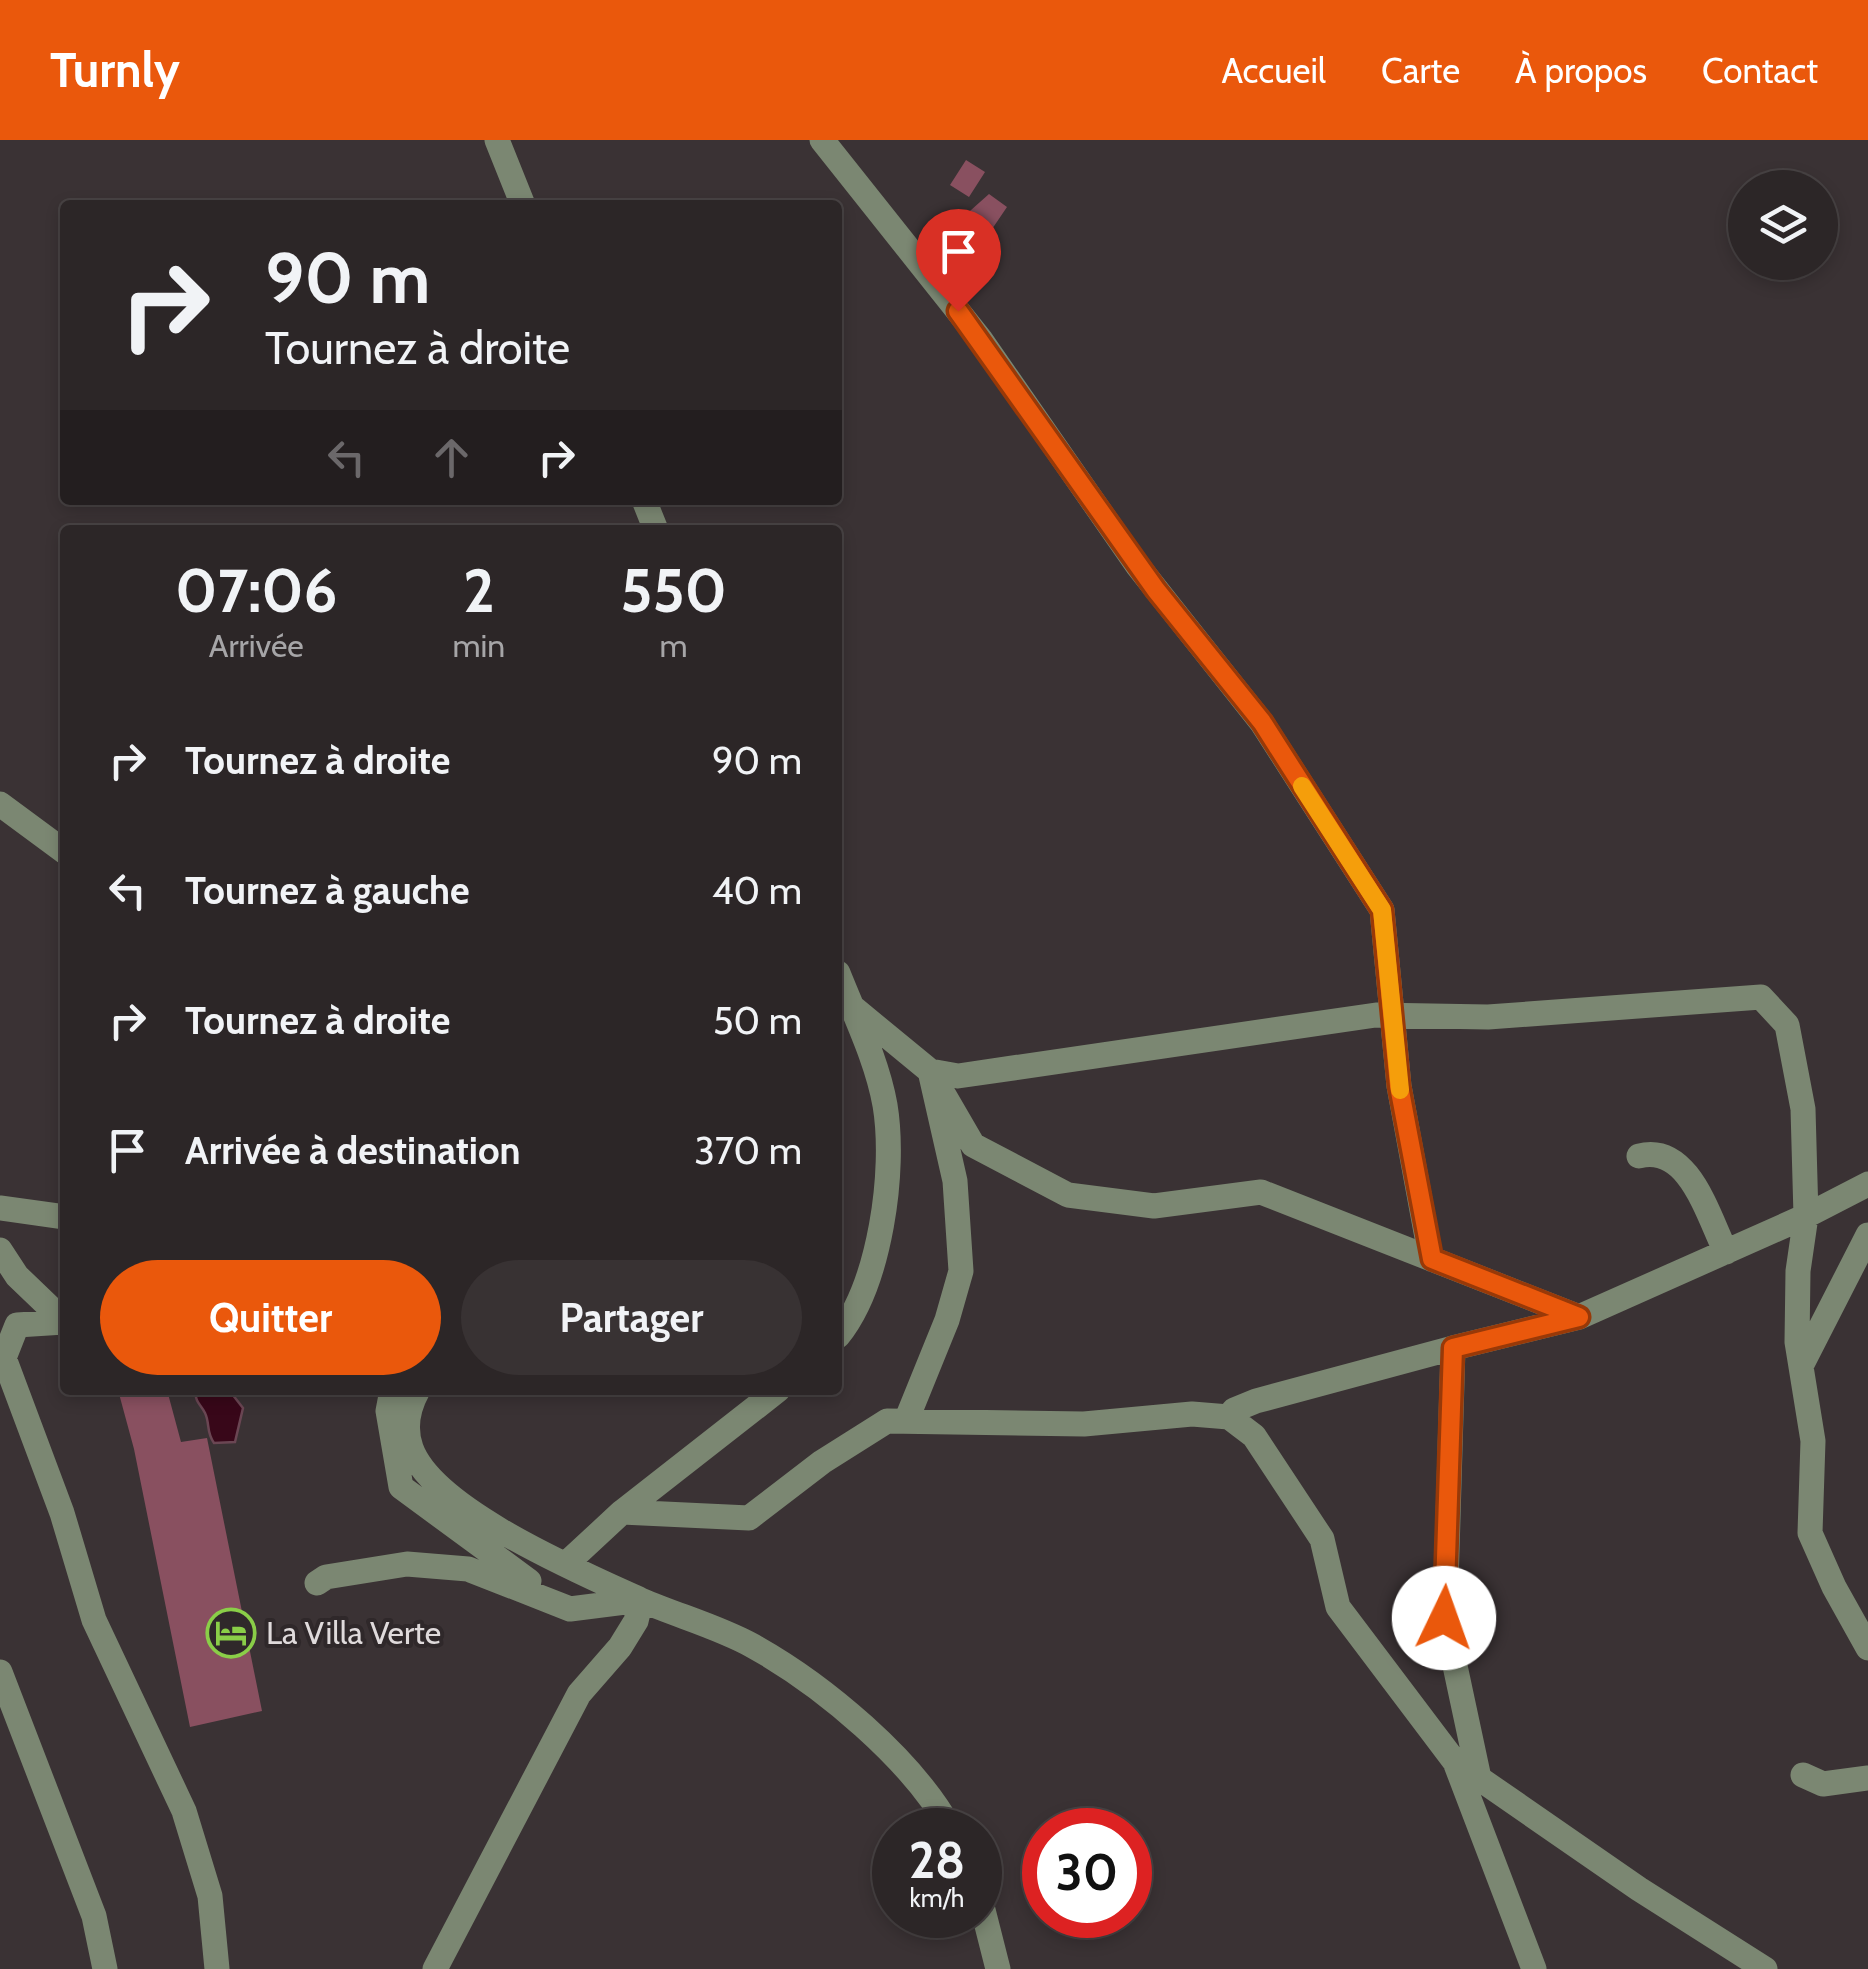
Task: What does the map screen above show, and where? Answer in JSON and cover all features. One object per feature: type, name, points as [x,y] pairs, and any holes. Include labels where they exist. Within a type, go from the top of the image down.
[{"type":"street","points":[[497,140],[522,200]]},
{"type":"street","points":[[822,140],[981,340],[1137,564],[1262,722],[1382,910],[1399,1086],[1432,1259]]},
{"type":"street","points":[[0,804],[60,848]]},
{"type":"street","points":[[842,984],[885,1105],[888,1158],[883,1208],[866,1287],[842,1329]]},
{"type":"street","points":[[930,1071],[958,1076],[1394,1015],[1488,1017],[1762,997],[1787,1025],[1803,1109],[1806,1216],[1798,1271],[1801,1366],[1813,1441],[1810,1533],[1834,1588],[1868,1648]]},
{"type":"street","points":[[851,1006],[930,1071],[973,1144],[1068,1195],[1154,1206],[1261,1192],[1579,1317]]},
{"type":"street","points":[[906,1421],[948,1320],[961,1271],[955,1182],[930,1071]]},
{"type":"street","points":[[1639,1156],[1656,1151],[1674,1158],[1726,1252]]},
{"type":"street","points":[[1229,1417],[1234,1410],[1256,1401],[1579,1317],[1806,1216],[1868,1184]]},
{"type":"street","points":[[0,1208],[60,1215]]},
{"type":"street","points":[[1801,1366],[1868,1235]]},
{"type":"street","points":[[0,1250],[18,1276],[60,1317]]},
{"type":"street","points":[[60,1322],[17,1325],[4,1358],[62,1513],[94,1620],[184,1811],[210,1896],[217,1969]]},
{"type":"street","points":[[1453,1348],[1444,1618],[1479,1778]]},
{"type":"street","points":[[391,1395],[388,1411],[401,1487],[570,1609]]},
{"type":"street","points":[[415,1395],[407,1428],[410,1446],[427,1474],[480,1518],[641,1600],[751,1644],[802,1676],[867,1731],[940,1808]]},
{"type":"street","points":[[567,1563],[622,1512],[772,1395]]},
{"type":"street","points":[[622,1512],[749,1518],[822,1462],[887,1420],[1084,1424],[1192,1414],[1229,1417],[1254,1436],[1322,1540],[1338,1607],[1455,1762],[1534,1969]]},
{"type":"street","points":[[317,1583],[326,1577],[407,1564],[468,1569],[570,1609],[641,1600]]},
{"type":"street","points":[[435,1969],[579,1694],[620,1647],[636,1621],[641,1600]]},
{"type":"street","points":[[0,1672],[94,1916],[105,1969]]},
{"type":"street","points":[[1455,1762],[1639,1889],[1765,1969]]},
{"type":"street","points":[[1803,1775],[1823,1784],[1868,1778]]},
{"type":"street","points":[[990,1938],[998,1969]]},
{"type":"shaded area","points":[[196,1395],[233,1395],[243,1408],[235,1442],[214,1443]]},
{"type":"building","points":[[966,160],[985,172],[969,197],[950,185]]},
{"type":"building","points":[[989,194],[1007,207],[988,235],[994,242],[979,255],[963,238],[946,255],[934,243]]},
{"type":"building","points":[[119,1395],[168,1395],[181,1442],[207,1438],[262,1711],[190,1727],[134,1449]]},
{"type":"slow traffic","points":[[1302,786],[1382,910],[1400,1090]]},
{"type":"place","name":"La Villa Verte","points":[[231,1633]]},
{"type":"route","points":[[958,311],[1156,590],[1262,722],[1382,910],[1399,1086],[1432,1259],[1579,1317],[1453,1348],[1444,1618]]}]
